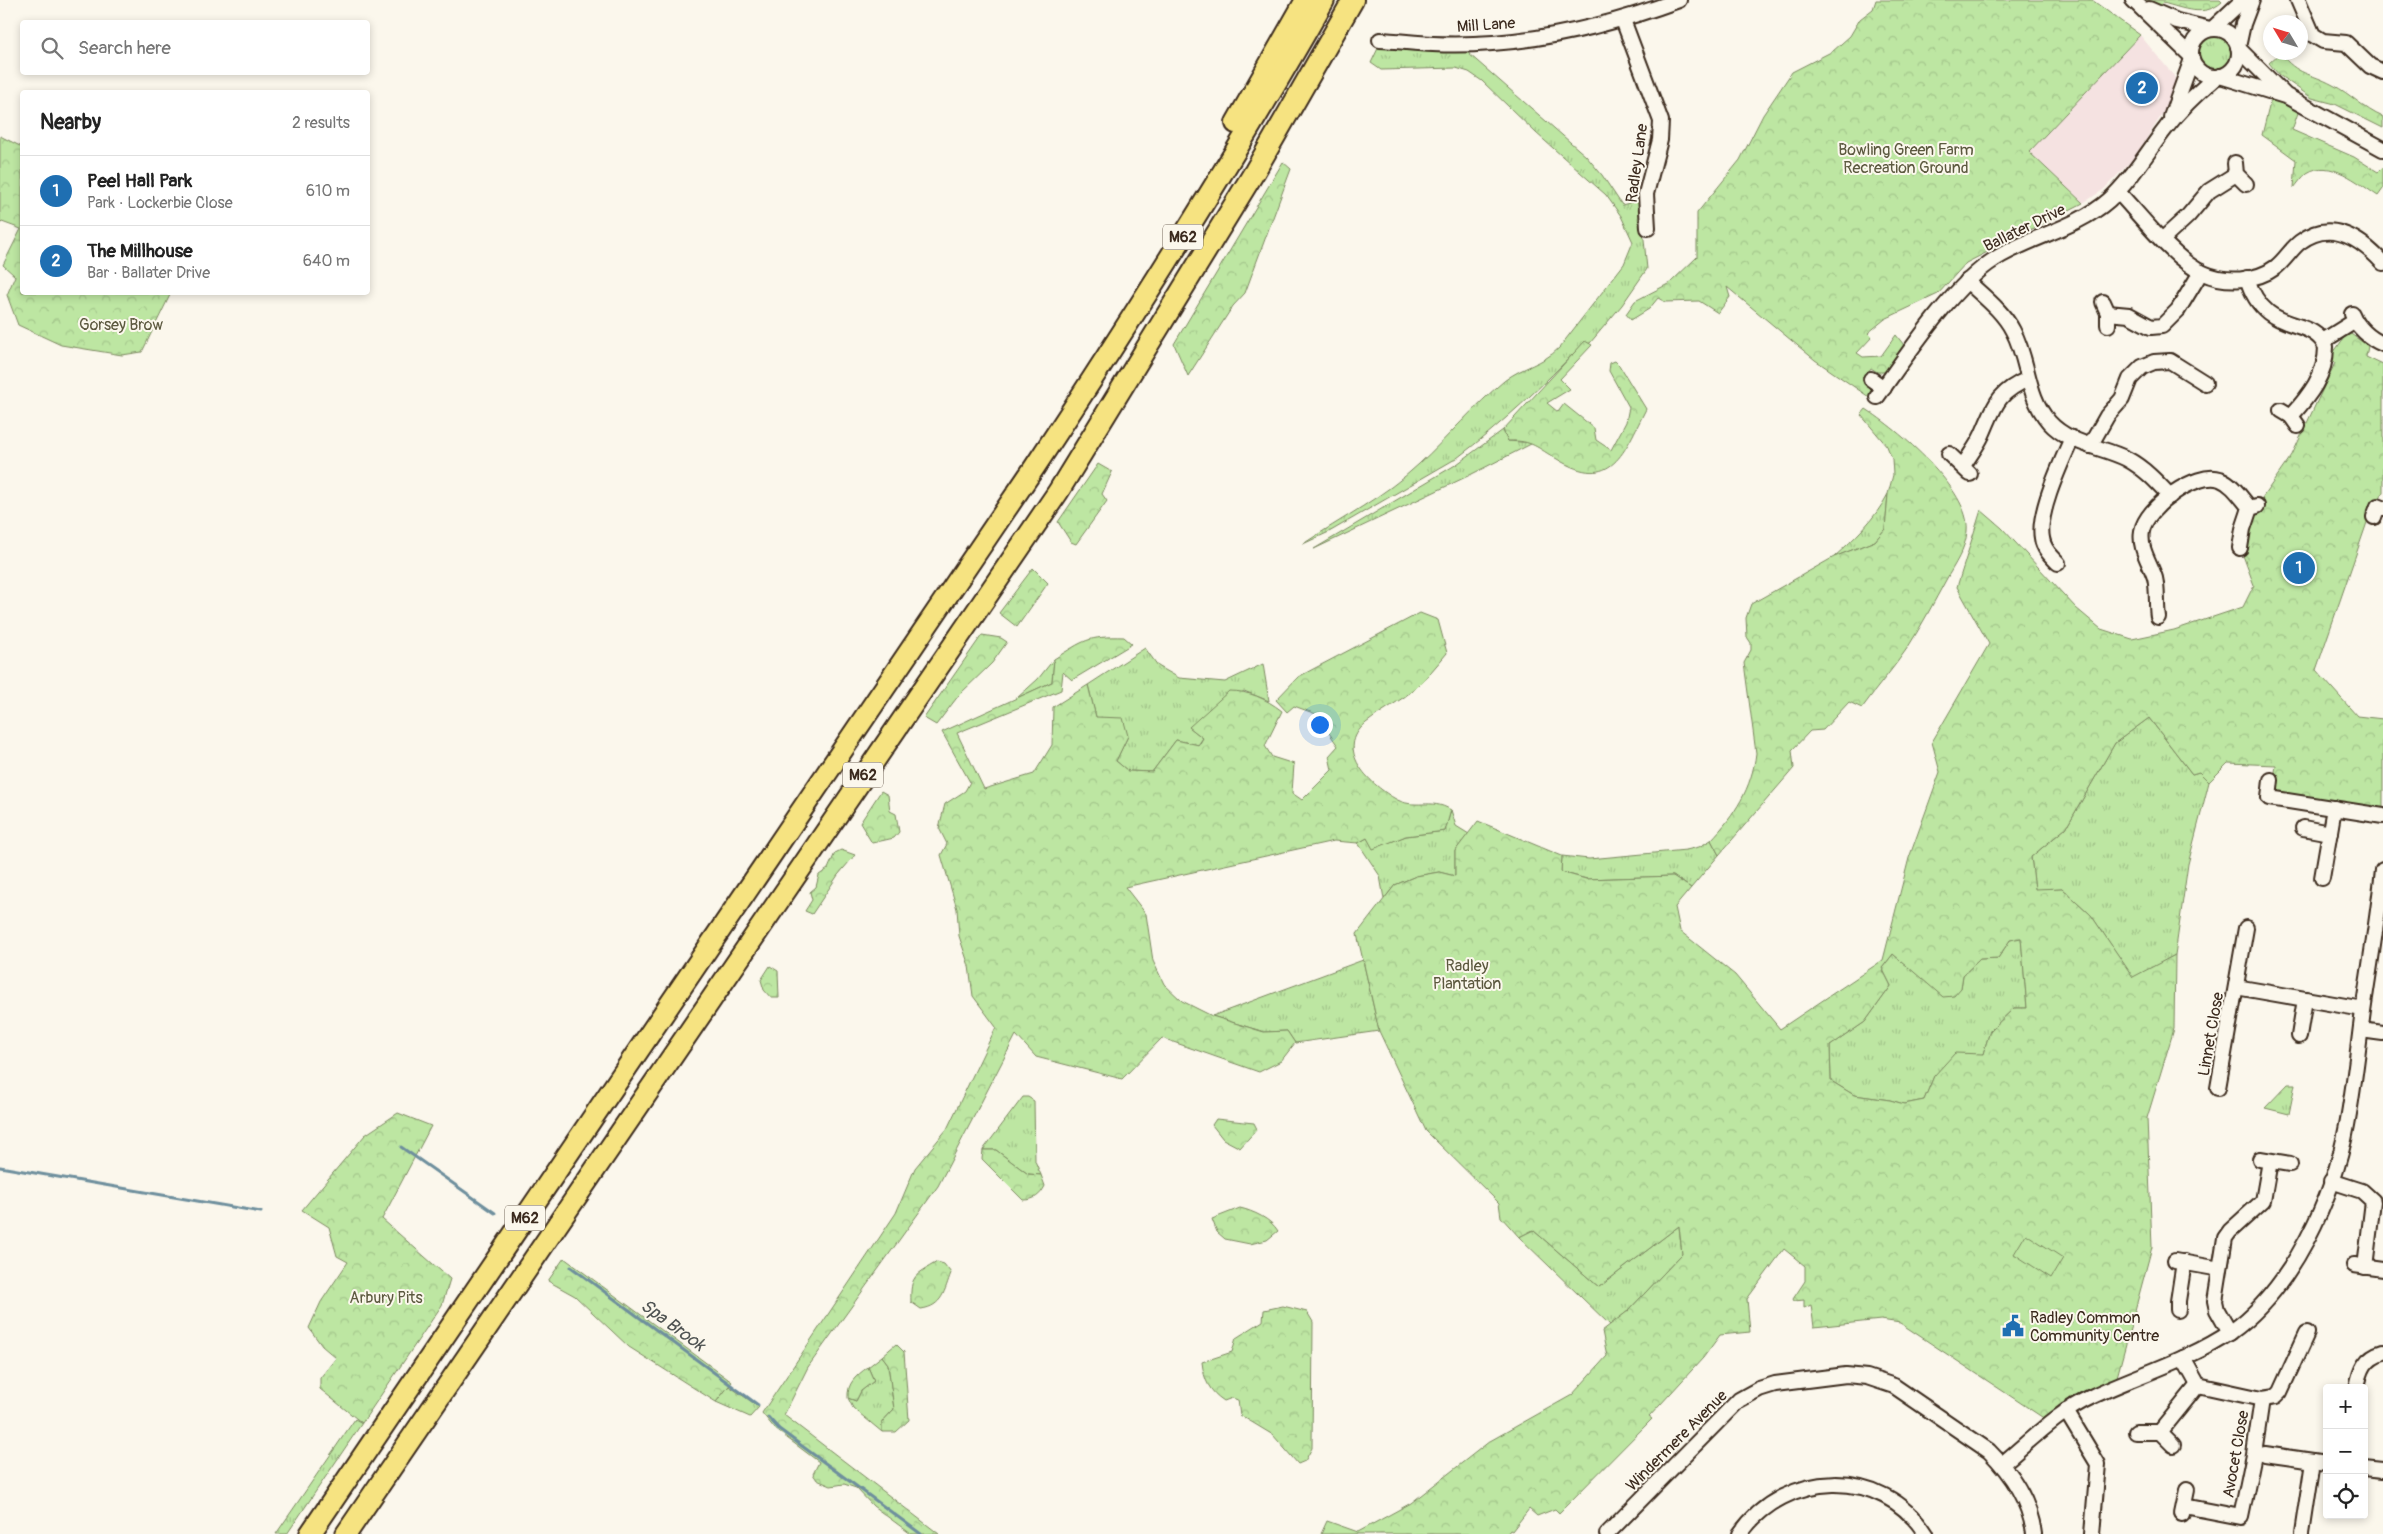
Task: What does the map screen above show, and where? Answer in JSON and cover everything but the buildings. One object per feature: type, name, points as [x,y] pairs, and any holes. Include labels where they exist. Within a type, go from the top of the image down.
[{"type":"highway","points":[[1034,468],[1238,120],[1306,0]]},
{"type":"highway","name":"M62","points":[[310,1534],[1034,468],[1156,280],[1324,0]]},
{"type":"highway","name":"M62","points":[[346,1534],[1058,492],[1255,171],[1353,0]]},
{"type":"street","name":"Mill Lane","points":[[1380,40],[1434,44],[1502,42],[1558,34],[1623,20],[1679,0]]},
{"type":"street","points":[[2191,58],[2193,42],[2203,32],[2211,29],[2243,0]]},
{"type":"street","points":[[2218,77],[2232,69],[2239,56],[2243,24],[2252,0]]},
{"type":"street","points":[[2298,0],[2313,35],[2323,41],[2346,43],[2370,66],[2383,72]]},
{"type":"street","points":[[2137,3],[2177,21],[2226,31],[2231,35],[2239,48],[2288,97]]},
{"type":"street","points":[[2137,3],[2191,58],[2194,65],[2203,74],[2288,97],[2383,149]]},
{"type":"street","name":"Radley Lane","points":[[1623,20],[1661,121],[1660,140],[1646,194],[1648,228]]},
{"type":"street","name":"Ballater Drive","points":[[2166,127],[2191,58]]},
{"type":"street","name":"Ballater Drive","points":[[1872,379],[1880,392],[1967,280],[1984,266],[2010,250],[2084,218],[2118,192],[2166,127],[2191,99],[2218,77]]},
{"type":"street","points":[[2163,239],[2188,216],[2208,191],[2239,174]]},
{"type":"street","points":[[2118,192],[2186,262],[2201,272],[2226,279],[2247,278],[2269,271],[2283,261],[2300,242],[2325,232],[2344,234],[2360,241],[2381,267]]},
{"type":"street","points":[[2107,313],[2129,315],[2151,327],[2162,326],[2178,310],[2201,272]]},
{"type":"street","points":[[2247,278],[2254,299],[2264,311],[2279,320],[2310,331],[2323,341],[2326,354],[2320,375],[2308,398],[2290,418]]},
{"type":"street","points":[[1967,280],[1999,312],[2012,329],[2035,401],[2040,411],[2055,428],[2090,446],[2127,459],[2149,474],[2170,496]]},
{"type":"street","points":[[2323,341],[2353,318],[2369,336],[2383,344]]},
{"type":"street","points":[[2090,446],[2107,416],[2122,399],[2130,379],[2142,366],[2154,362],[2170,362],[2207,384]]},
{"type":"street","points":[[1949,454],[1966,470],[1990,413],[2003,394],[2028,379]]},
{"type":"street","points":[[2058,563],[2049,553],[2042,539],[2041,526],[2058,471],[2072,438]]},
{"type":"street","points":[[2158,618],[2155,579],[2143,550],[2142,533],[2146,519],[2170,496],[2191,482],[2213,477],[2232,486],[2254,507],[2243,528],[2240,548]]},
{"type":"street","points":[[2271,780],[2269,798],[2383,816]]},
{"type":"street","points":[[2322,878],[2334,808]]},
{"type":"street","points":[[2303,828],[2330,833]]},
{"type":"street","points":[[2002,1464],[2066,1412],[2092,1396],[2183,1358],[2230,1332],[2259,1307],[2286,1274],[2309,1234],[2331,1181],[2347,1126],[2363,1009],[2379,937],[2383,870]]},
{"type":"street","name":"Linnet Close","points":[[2218,1088],[2246,928]]},
{"type":"street","name":"Linnet Close","points":[[2236,986],[2363,1009]]},
{"type":"street","points":[[2299,1036],[2305,999]]},
{"type":"street","points":[[2360,1030],[2383,1033]]},
{"type":"street","points":[[2230,1332],[2215,1305],[2227,1235],[2264,1199],[2265,1160],[2290,1164]]},
{"type":"street","points":[[2331,1181],[2362,1191],[2372,1201],[2374,1206],[2359,1266],[2383,1270]]},
{"type":"street","points":[[2178,1310],[2179,1262],[2220,1268]]},
{"type":"street","name":"Avocet Close","points":[[2198,1385],[2262,1399],[2275,1396],[2280,1392],[2307,1334]]},
{"type":"street","points":[[2358,1384],[2364,1364],[2383,1352]]},
{"type":"street","points":[[2160,1432],[2198,1385],[2183,1358]]},
{"type":"street","name":"Windermere Avenue","points":[[1607,1534],[1731,1406],[1746,1395],[1776,1384],[1846,1375],[1880,1381],[1894,1386],[1978,1442],[2002,1464],[2024,1496],[2034,1534]]},
{"type":"street","name":"Avocet Close","points":[[2187,1490],[2183,1510],[2241,1517],[2254,1454],[2262,1399]]},
{"type":"street","points":[[2066,1412],[2098,1464],[2092,1534]]},
{"type":"street","points":[[2136,1432],[2160,1432],[2173,1444]]},
{"type":"street","points":[[2265,1454],[2320,1462],[2302,1534]]},
{"type":"street","points":[[2368,1468],[2383,1470]]},
{"type":"street","points":[[1740,1534],[1759,1511],[1776,1499],[1803,1488],[1830,1484],[1852,1485],[1880,1494],[1904,1510],[1926,1534]]},
{"type":"shaded area","points":[[2140,35],[2174,76],[2175,80],[2172,91],[2163,113],[2134,158],[2103,190],[2083,203],[2029,152]]},
{"type":"green space","name":"Bowling Green Farm Recreation Ground","points":[[1876,0],[2092,0],[2140,35],[2029,152],[2083,203],[1966,263],[1938,294],[1885,319],[1868,333],[1872,337],[1857,353],[1863,357],[1881,356],[1896,335],[1904,345],[1885,372],[1877,372],[1871,368],[1864,377],[1873,384],[1874,391],[1869,397],[1815,360],[1727,287],[1730,297],[1718,313],[1699,301],[1665,302],[1658,298],[1649,309],[1631,320],[1626,314],[1635,301],[1670,283],[1697,257],[1697,213],[1740,160],[1763,115],[1792,72],[1833,51],[1850,36],[1860,19],[1873,9]]},
{"type":"green space","points":[[2144,0],[2220,0],[2222,2],[2208,10],[2201,11],[2163,3],[2157,10]]},
{"type":"green space","points":[[2215,36],[2227,41],[2232,53],[2227,65],[2215,70],[2203,65],[2198,53],[2203,41]]},
{"type":"green space","points":[[1381,42],[1469,44],[1469,54],[1586,156],[1602,175],[1622,205],[1640,200],[1647,269],[1622,305],[1590,343],[1582,345],[1522,404],[1474,445],[1457,458],[1329,532],[1303,544],[1406,476],[1504,381],[1553,354],[1624,264],[1633,242],[1621,216],[1606,195],[1536,133],[1482,81],[1469,72],[1456,68],[1381,70],[1371,63]]},
{"type":"green space","points":[[2272,60],[2286,60],[2298,70],[2340,89],[2383,117],[2383,128],[2335,104],[2312,98],[2279,75],[2269,63]]},
{"type":"green space","points":[[2271,99],[2299,110],[2292,130],[2354,157],[2378,172],[2383,167],[2383,189],[2378,196],[2344,174],[2325,168],[2307,173],[2294,188],[2296,160],[2262,135]]},
{"type":"green space","name":"Gorsey Brow","points":[[0,136],[20,146],[20,229],[2,222],[0,224]]},
{"type":"green space","points":[[1283,162],[1291,169],[1245,293],[1233,306],[1188,376],[1174,344]]},
{"type":"green space","name":"Gorsey Brow","points":[[20,231],[20,295],[170,295],[142,352],[122,355],[61,345],[18,325],[7,295],[15,276],[3,265]]},
{"type":"green space","name":"Radley Plantation","points":[[2348,332],[2368,346],[2366,357],[2383,365],[2383,493],[2372,508],[2316,670],[2357,716],[2383,719],[2383,809],[2272,793],[2276,765],[2228,763],[2209,782],[2199,772],[2192,774],[2149,718],[2115,743],[2066,828],[2031,857],[2035,889],[2062,888],[2091,915],[2133,977],[2175,955],[2174,1029],[2147,1118],[2152,1247],[2117,1377],[2073,1396],[2045,1419],[1900,1323],[1881,1320],[1814,1327],[1811,1305],[1804,1308],[1804,1300],[1794,1301],[1793,1299],[1805,1281],[1805,1266],[1784,1249],[1747,1299],[1750,1332],[1720,1335],[1703,1358],[1649,1417],[1652,1419],[1559,1513],[1555,1509],[1537,1516],[1529,1509],[1512,1531],[1510,1530],[1507,1534],[1321,1534],[1327,1521],[1358,1532],[1411,1503],[1490,1441],[1572,1395],[1607,1356],[1602,1331],[1628,1311],[1682,1254],[1679,1226],[1599,1287],[1533,1230],[1519,1237],[1501,1217],[1499,1203],[1426,1131],[1379,1031],[1357,934],[1395,885],[1416,876],[1439,872],[1455,876],[1455,851],[1478,821],[1562,856],[1561,872],[1586,879],[1673,876],[1691,888],[1675,907],[1680,931],[1735,975],[1780,1029],[1883,960],[1909,858],[1940,772],[1932,742],[1989,644],[1957,587],[1981,510],[2002,528],[2076,608],[2101,629],[2132,639],[2174,630],[2243,607],[2254,585],[2241,550],[2246,521],[2292,455],[2335,363],[2329,359]],"holes":[[[2021,938],[2027,1008],[2014,1008],[1990,1031],[1983,1054],[1955,1053],[1934,1076],[1924,1100],[1904,1104],[1854,1095],[1831,1081],[1830,1046],[1865,1022],[1891,986],[1882,968],[1893,954],[1943,997],[1954,996],[1961,988],[1963,975],[1980,959],[1998,958],[2010,940]]]},
{"type":"green space","points":[[1585,341],[1592,345],[1560,379],[1570,389],[1547,403],[1558,412],[1564,404],[1594,428],[1596,440],[1611,450],[1626,422],[1629,407],[1609,371],[1610,363],[1615,361],[1646,409],[1623,453],[1614,463],[1604,469],[1591,472],[1576,468],[1529,443],[1508,441],[1503,430]]},
{"type":"green space","points":[[1866,409],[1913,446],[1945,480],[1957,497],[1965,515],[1966,538],[1956,563],[1908,647],[1862,708],[1849,702],[1823,730],[1810,731],[1792,750],[1794,768],[1719,855],[1711,840],[1728,821],[1741,800],[1751,778],[1756,753],[1744,663],[1751,650],[1751,643],[1747,637],[1746,618],[1751,604],[1834,557],[1875,541],[1885,529],[1888,494],[1893,475],[1892,459],[1887,446],[1861,415]]},
{"type":"green space","points":[[1503,430],[1508,441],[1533,443],[1314,549],[1457,464]]},
{"type":"green space","points":[[1098,464],[1112,472],[1102,494],[1107,501],[1076,544],[1071,542],[1058,522]]},
{"type":"green space","points":[[1888,494],[1885,529],[1875,541],[1834,557],[1871,520]]},
{"type":"green space","points":[[1033,568],[1048,583],[1017,627],[999,613]]},
{"type":"green space","points":[[1420,613],[1438,620],[1447,653],[1416,688],[1366,723],[1357,733],[1353,744],[1354,755],[1366,775],[1384,792],[1394,798],[1409,804],[1437,804],[1451,810],[1445,831],[1406,836],[1373,849],[1367,838],[1358,843],[1334,841],[1125,887],[1146,914],[1153,961],[1164,984],[1182,1001],[1212,1016],[1264,1032],[1287,1031],[1295,1043],[1281,1061],[1259,1072],[1162,1038],[1122,1079],[1036,1057],[1016,1035],[938,1186],[808,1367],[784,1415],[939,1534],[911,1534],[873,1506],[856,1488],[844,1484],[831,1486],[817,1480],[813,1474],[819,1462],[775,1429],[762,1413],[896,1213],[915,1168],[947,1129],[996,1027],[973,996],[969,966],[959,936],[957,909],[941,855],[947,844],[939,828],[945,804],[965,791],[970,782],[942,732],[1052,682],[1054,659],[1080,643],[1102,637],[1124,637],[1132,644],[1072,680],[1063,672],[1061,690],[957,733],[984,789],[1034,774],[1052,745],[1053,707],[1088,685],[1096,717],[1123,718],[1128,736],[1116,761],[1128,771],[1152,772],[1176,740],[1199,745],[1203,738],[1189,727],[1229,691],[1243,692],[1269,702],[1282,711],[1265,746],[1272,757],[1294,764],[1292,793],[1302,800],[1332,770],[1329,756],[1338,746],[1316,714],[1294,706],[1287,712],[1276,700],[1298,677]]},
{"type":"green space","points":[[982,635],[1001,638],[1007,642],[992,663],[959,695],[936,725],[924,718]]},
{"type":"green space","points":[[1145,648],[1158,666],[1179,678],[1225,682],[1263,664],[1269,701],[1244,691],[1189,727],[1203,738],[1198,745],[1176,740],[1152,772],[1128,771],[1116,761],[1128,736],[1096,717],[1088,685]]},
{"type":"green space","points":[[1054,659],[1052,682],[1017,698],[1038,679]]},
{"type":"green space","points":[[2149,718],[2192,774],[2199,772],[2209,782],[2188,864],[2175,955],[2133,978],[2091,915],[2062,888],[2035,890],[2031,857],[2066,828],[2115,743]]},
{"type":"green space","points":[[881,791],[888,795],[890,811],[896,814],[899,832],[894,838],[872,843],[860,823]]},
{"type":"green space","points":[[1451,810],[1456,826],[1469,834],[1455,851],[1455,876],[1439,872],[1416,876],[1395,885],[1384,899],[1380,876],[1358,843],[1367,838],[1374,848],[1406,836],[1445,831]]},
{"type":"green space","points":[[1711,840],[1719,855],[1691,888],[1673,876],[1587,879],[1561,872],[1562,856],[1589,859],[1686,850],[1699,847]]},
{"type":"green space","points":[[841,850],[855,855],[838,875],[812,914],[805,911],[812,900],[810,892],[816,887],[819,875],[828,869],[835,853]]},
{"type":"green space","points":[[2021,937],[2027,1008],[2014,1008],[1990,1031],[1983,1054],[1934,1076],[1924,1100],[1904,1104],[1854,1095],[1831,1081],[1830,1046],[1865,1022],[1891,986],[1882,968],[1893,954],[1943,996],[1961,988],[1963,975],[1980,959],[1998,958],[2010,940]]},
{"type":"green space","points":[[1363,960],[1379,1031],[1295,1043],[1287,1031],[1264,1032],[1212,1016]]},
{"type":"green space","points":[[770,966],[778,971],[779,998],[771,998],[764,990],[761,980]]},
{"type":"green space","points":[[2288,1084],[2295,1084],[2289,1114],[2265,1108]]},
{"type":"green space","points":[[1023,1097],[1028,1097],[1034,1101],[1035,1161],[1041,1175],[1028,1174],[996,1150],[983,1150]]},
{"type":"green space","name":"Arbury Pits","points":[[398,1113],[431,1126],[382,1219],[450,1279],[442,1305],[362,1423],[320,1389],[320,1378],[336,1358],[322,1346],[309,1328],[321,1302],[348,1262],[337,1256],[329,1227],[302,1210],[365,1135]]},
{"type":"green space","points":[[1216,1119],[1254,1123],[1257,1129],[1240,1148],[1223,1139],[1212,1125]]},
{"type":"green space","points":[[983,1150],[996,1150],[1028,1174],[1041,1175],[1045,1186],[1039,1195],[1023,1200],[982,1159]]},
{"type":"green space","points":[[1240,1208],[1261,1216],[1278,1231],[1267,1240],[1250,1244],[1225,1239],[1217,1232],[1212,1219]]},
{"type":"green space","points":[[1679,1226],[1682,1254],[1628,1311],[1610,1325],[1519,1237],[1533,1230],[1599,1287]]},
{"type":"green space","points":[[2026,1234],[2063,1258],[2051,1278],[2014,1254]]},
{"type":"green space","points":[[564,1258],[732,1382],[716,1402],[629,1347],[575,1296],[548,1281]]},
{"type":"green space","points":[[937,1262],[944,1264],[951,1273],[942,1297],[934,1305],[921,1309],[911,1302],[913,1281],[915,1277]]},
{"type":"green space","points":[[1283,1306],[1307,1312],[1313,1322],[1312,1448],[1305,1461],[1298,1464],[1273,1435],[1240,1415],[1238,1400],[1232,1398],[1224,1401],[1211,1389],[1204,1374],[1202,1362],[1232,1352],[1236,1338],[1263,1321],[1264,1310]]},
{"type":"green space","points":[[896,1344],[904,1352],[909,1420],[896,1432],[882,1432],[882,1422],[894,1409],[888,1364],[882,1356]]},
{"type":"green space","points":[[882,1356],[888,1364],[894,1409],[882,1422],[882,1432],[853,1408],[848,1398],[856,1401],[861,1391],[874,1381],[868,1367]]},
{"type":"green space","points":[[868,1367],[874,1381],[861,1391],[856,1401],[848,1398],[849,1388],[853,1380]]},
{"type":"green space","points":[[729,1386],[759,1407],[750,1417],[716,1402]]},
{"type":"green space","points":[[355,1419],[362,1423],[287,1534],[276,1534]]},
{"type":"waterway","name":"Spa Brook","points":[[401,1147],[495,1213]]},
{"type":"waterway","points":[[0,1167],[261,1212]]},
{"type":"waterway","name":"Spa Brook","points":[[571,1267],[758,1405]]},
{"type":"waterway","name":"Spa Brook","points":[[768,1417],[779,1429],[921,1534]]},
{"type":"place","name":"The Millhouse","points":[[2142,88]]},
{"type":"place","name":"Peel Hall Park","points":[[2299,568]]},
{"type":"place","name":"Radley Common Community Centre","points":[[2013,1326]]}]
